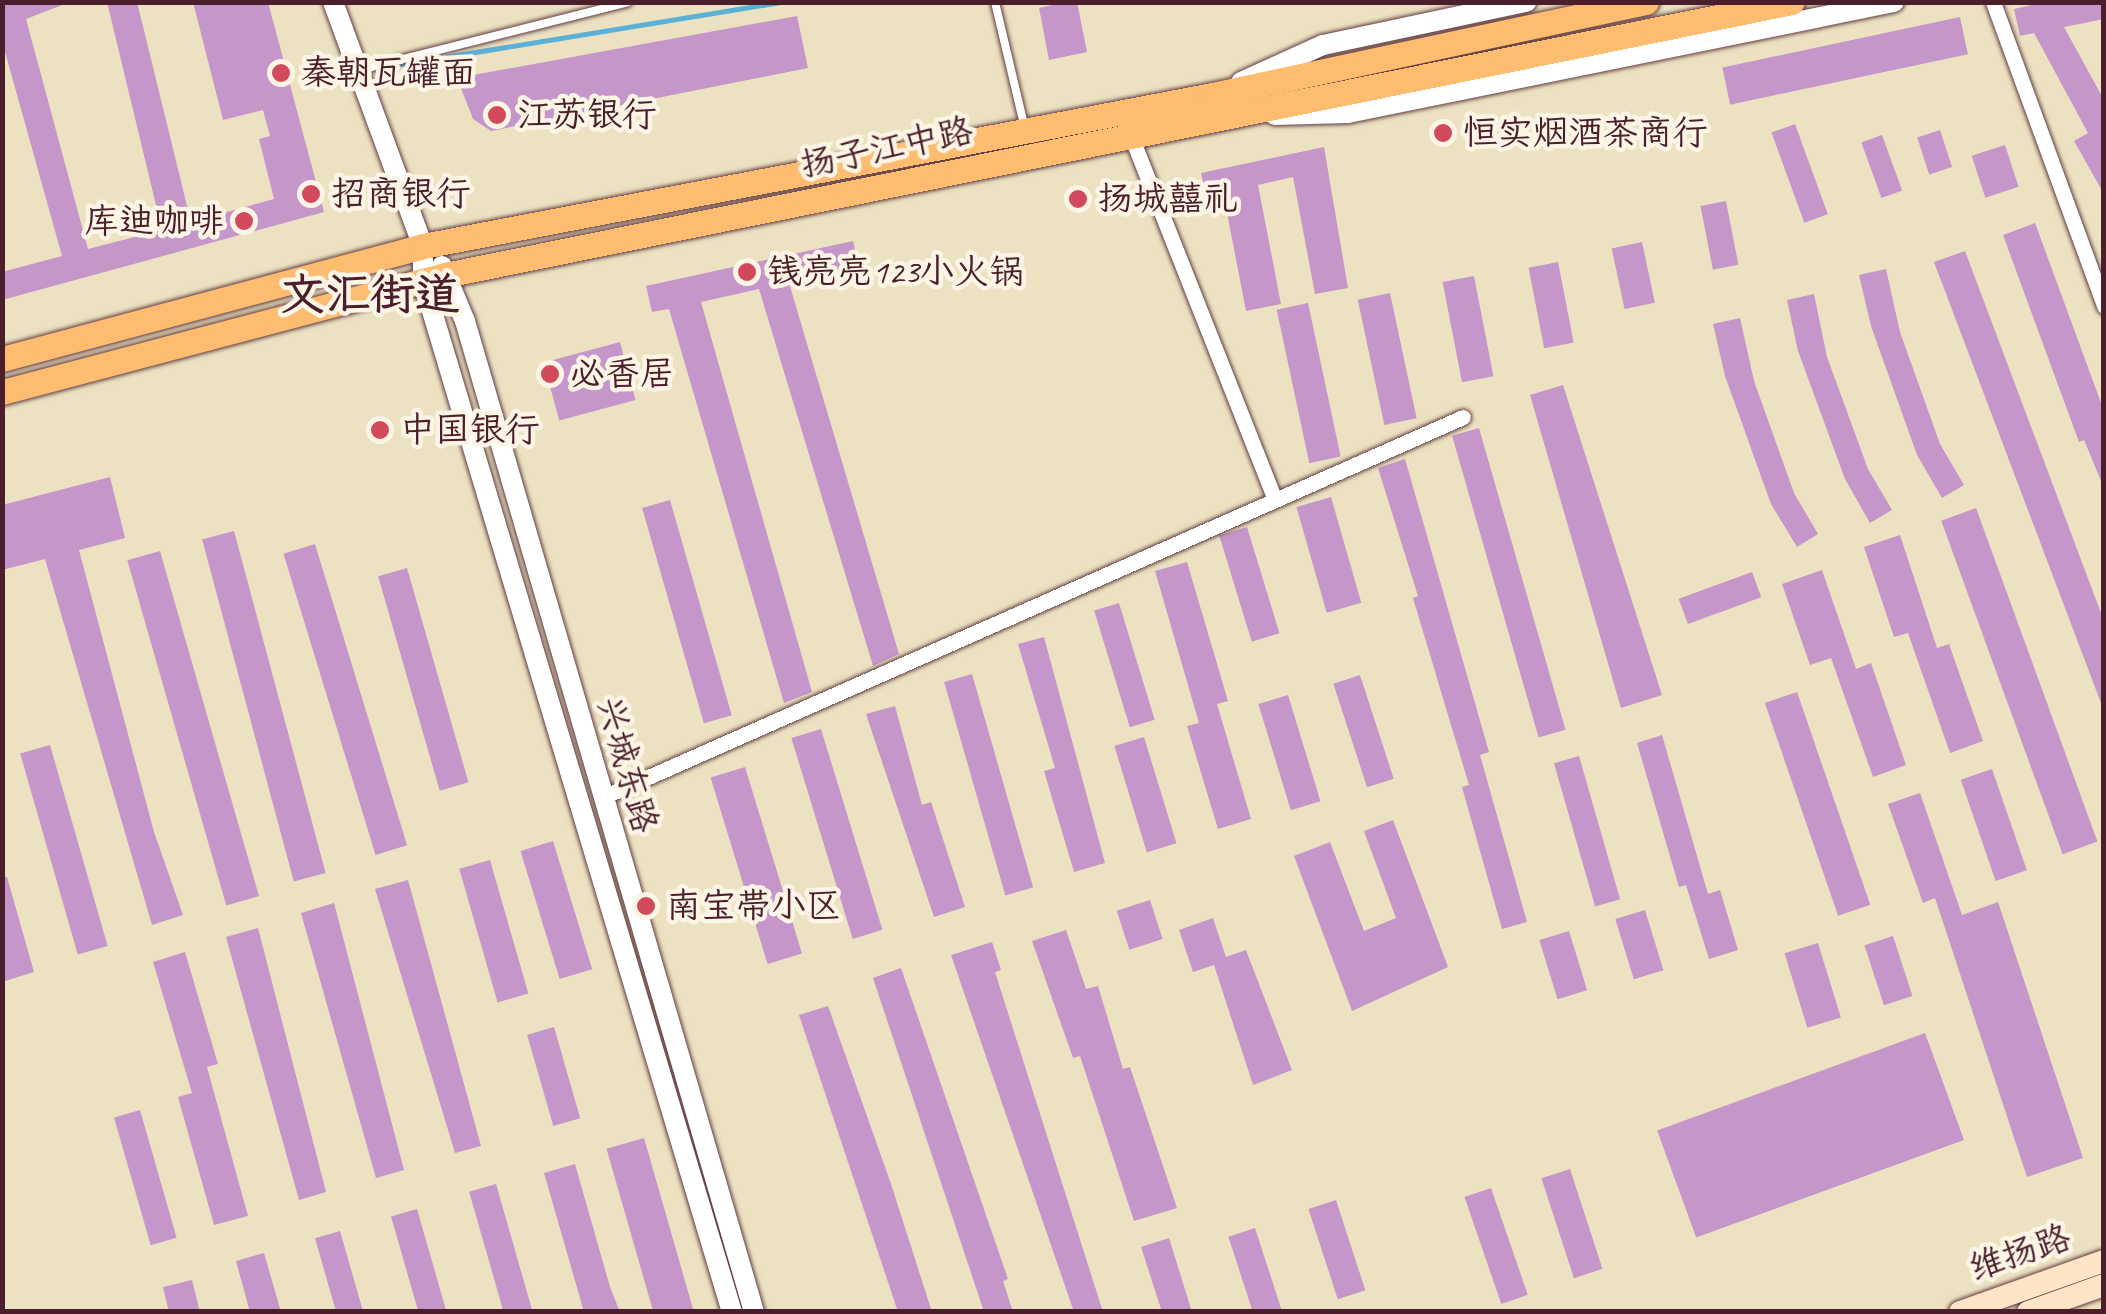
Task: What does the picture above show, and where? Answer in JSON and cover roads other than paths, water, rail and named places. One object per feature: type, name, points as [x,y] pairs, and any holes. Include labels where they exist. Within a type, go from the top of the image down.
[{"type":"main road","name":"扬子江中路","points":[[1215,106],[1646,2]]},
{"type":"main road","name":"扬子江中路","points":[[2,392],[450,274],[1128,121],[1792,2]]},
{"type":"main road","name":"扬子江中路","points":[[2,359],[423,246],[1025,130],[1128,121]]},
{"type":"main road","name":"维扬路","points":[[1960,1312],[2104,1262]]},
{"type":"main road","name":"维扬路","points":[[2028,1312],[2104,1285]]},
{"type":"street","name":"兴城东路","points":[[332,2],[423,246],[423,281],[732,1312]]},
{"type":"street","points":[[1215,106],[1323,45],[1526,2]]},
{"type":"street","points":[[1215,106],[1348,114],[1894,2]]},
{"type":"street","points":[[1994,2],[2104,306]]},
{"type":"street","points":[[1128,121],[1275,499]]},
{"type":"street","name":"兴城东路","points":[[423,246],[450,274],[754,1312]]},
{"type":"street","points":[[602,798],[1464,417]]},
{"type":"lane","points":[[358,70],[628,2]]},
{"type":"lane","points":[[996,2],[1025,130]]},
{"type":"waterway","points":[[402,64],[779,2]]},
{"type":"place","name":"秦朝瓦罐面","points":[[281,73]]},
{"type":"place","name":"江苏银行","points":[[497,115]]},
{"type":"place","name":"恒实烟酒茶商行","points":[[1443,133]]},
{"type":"place","name":"招商银行","points":[[311,194]]},
{"type":"place","name":"扬城囍礼","points":[[1078,199]]},
{"type":"place","name":"库迪咖啡","points":[[244,221]]},
{"type":"place","name":"钱亮亮123小火锅","points":[[747,272]]},
{"type":"place","name":"必香居","points":[[550,374]]},
{"type":"place","name":"中国银行","points":[[380,430]]},
{"type":"place","name":"南宝带小区","points":[[646,906]]},
{"type":"district","name":"文汇街道","points":[[370,295]]}]
